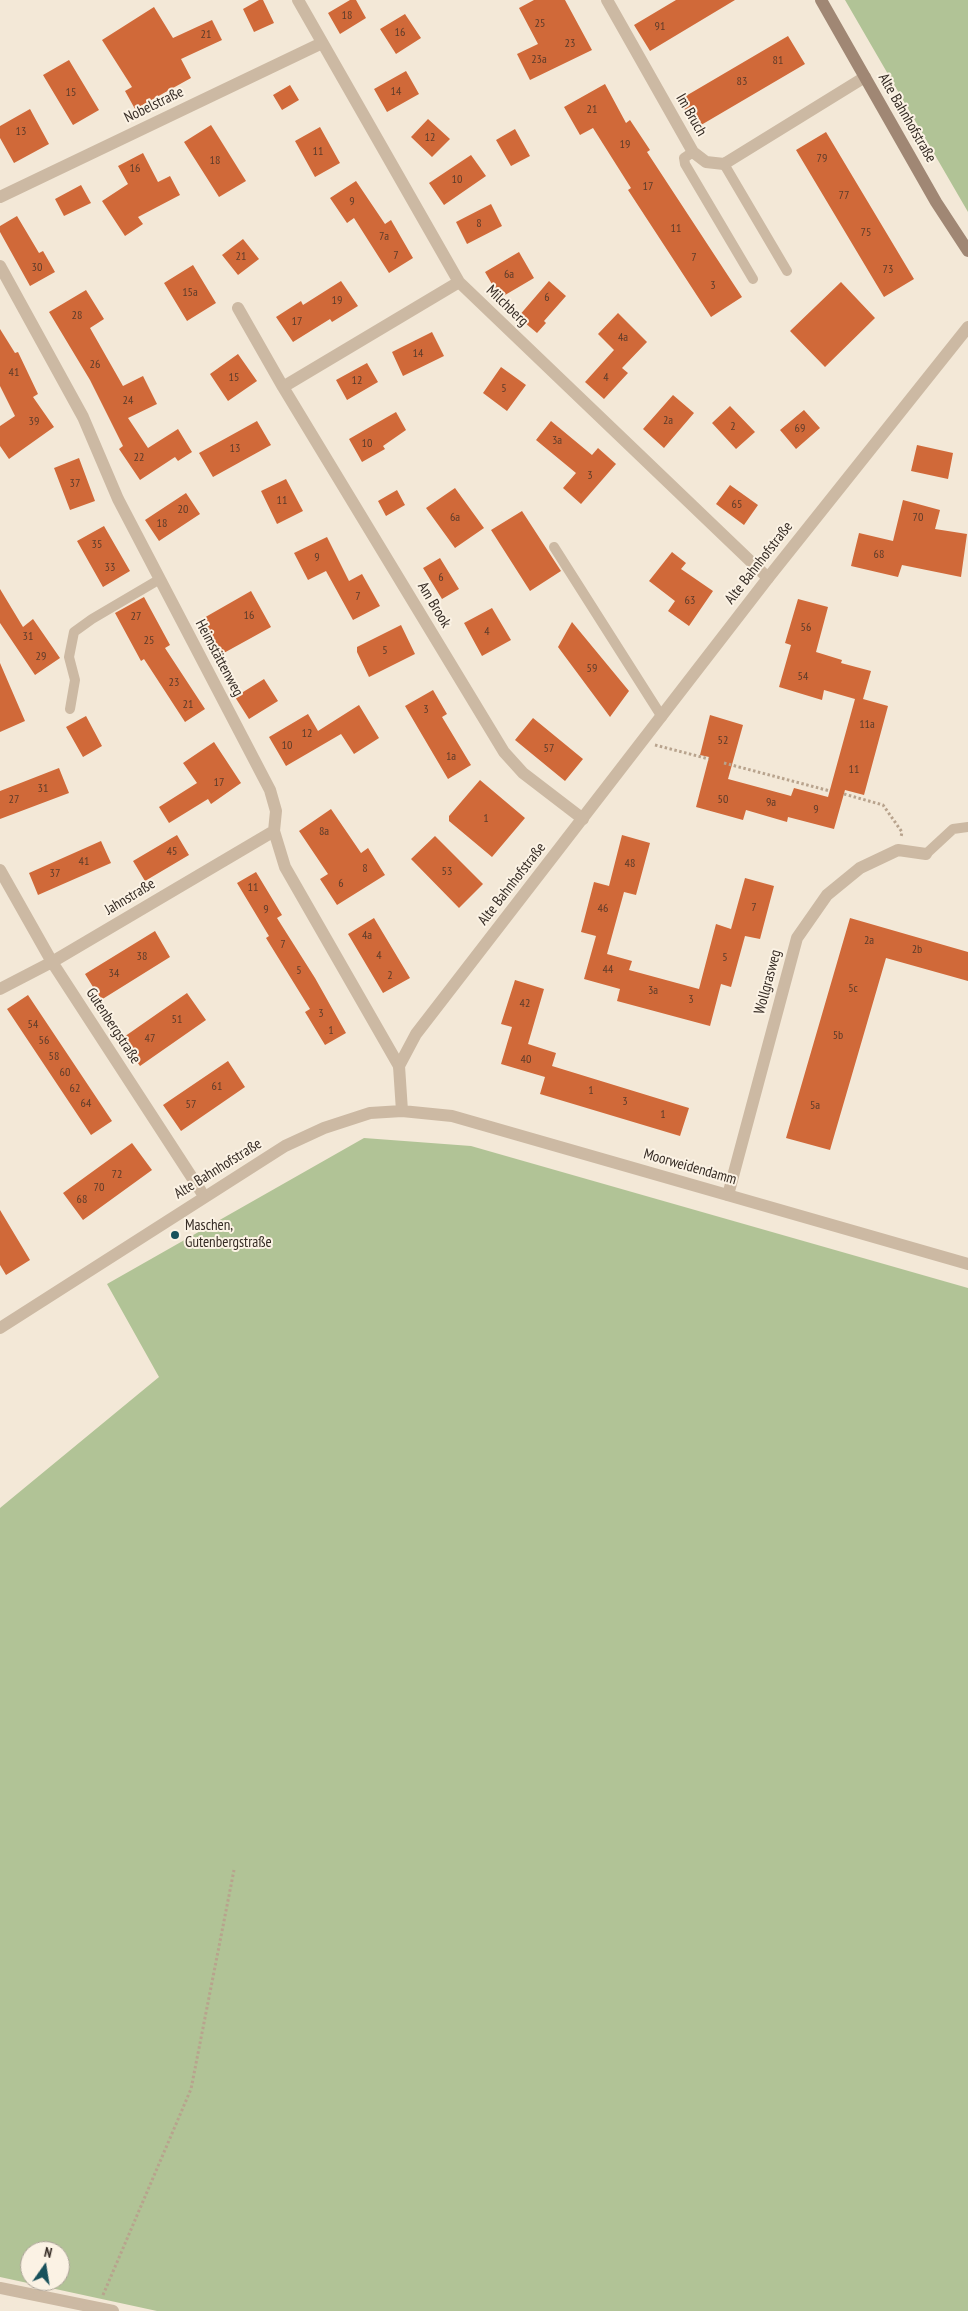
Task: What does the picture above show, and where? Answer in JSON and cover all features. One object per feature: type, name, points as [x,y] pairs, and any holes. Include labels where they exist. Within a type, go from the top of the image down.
[{"type":"main road","name":"Alte Bahnhofstraße","points":[[820,0],[936,202],[968,251]]},
{"type":"street","name":"Milchberg","points":[[298,0],[459,282],[768,578]]},
{"type":"street","name":"Im Bruch","points":[[607,0],[693,152],[706,162],[724,164]]},
{"type":"street","name":"Nobelstraße","points":[[0,197],[322,43]]},
{"type":"street","points":[[724,164],[864,77]]},
{"type":"street","name":"Heimstättenweg","points":[[0,266],[83,417],[118,499],[270,790],[276,811],[274,831],[285,867],[399,1066]]},
{"type":"street","points":[[283,387],[459,282]]},
{"type":"street","name":"Am Brook","points":[[238,308],[283,387],[504,752],[523,773],[583,819]]},
{"type":"street","name":"Alte Bahnhofstraße","points":[[399,1066],[416,1034],[768,578],[968,327]]},
{"type":"street","name":"Jahnstraße","points":[[0,989],[52,962],[274,831]]},
{"type":"street","points":[[898,850],[926,854]]},
{"type":"street","name":"Wollgrasweg","points":[[728,1195],[797,938],[827,895],[860,868],[898,850]]},
{"type":"street","name":"Gutenbergstraße","points":[[0,870],[52,962],[204,1196]]},
{"type":"street","points":[[399,1066],[402,1111]]},
{"type":"street","name":"Alte Bahnhofstraße","points":[[0,1328],[285,1146],[324,1128],[370,1113],[402,1111]]},
{"type":"street","name":"Moorweidendamm","points":[[402,1111],[452,1116],[968,1264]]},
{"type":"street","points":[[0,2288],[113,2311]]},
{"type":"lane","points":[[693,152],[684,158],[684,164],[753,279]]},
{"type":"lane","points":[[724,164],[787,271]]},
{"type":"lane","points":[[554,547],[662,717]]},
{"type":"lane","points":[[70,709],[75,680],[69,657],[74,632],[92,619],[160,580]]},
{"type":"lane","points":[[926,854],[953,829],[968,827]]},
{"type":"path","points":[[642,742],[709,759]]},
{"type":"path","points":[[724,763],[830,791]]},
{"type":"path","points":[[844,794],[883,805],[902,832],[898,850]]},
{"type":"path","points":[[97,2308],[192,2089],[234,1870]]},
{"type":"green space","points":[[845,0],[968,0],[968,212]]},
{"type":"green space","points":[[364,1138],[471,1146],[968,1288],[968,2311],[157,2311],[65,2291],[70,2291],[70,2241],[20,2241],[20,2281],[0,2277],[0,1508],[159,1377],[107,1284]]},
{"type":"building","points":[[259,0],[263,0],[274,23],[254,32],[243,9]]},
{"type":"building","points":[[350,0],[356,0],[366,18],[340,34],[328,13]]},
{"type":"building","points":[[534,0],[565,0],[592,50],[530,80],[517,54],[538,44],[519,8]]},
{"type":"building","points":[[676,0],[735,0],[650,51],[634,25]]},
{"type":"building","points":[[154,7],[173,38],[212,20],[222,40],[181,59],[191,78],[135,109],[125,91],[132,87],[102,40]]},
{"type":"building","points":[[405,14],[421,38],[396,54],[380,29]]},
{"type":"building","points":[[788,36],[805,64],[696,128],[679,100]]},
{"type":"building","points":[[69,60],[99,110],[73,125],[43,75]]},
{"type":"building","points":[[406,71],[419,94],[387,112],[374,89]]},
{"type":"building","points":[[605,84],[626,123],[630,120],[650,150],[647,152],[742,297],[711,317],[628,190],[631,188],[593,128],[580,135],[564,107]]},
{"type":"building","points":[[290,85],[299,100],[282,110],[273,95]]},
{"type":"building","points":[[30,109],[49,144],[14,163],[0,138],[0,126]]},
{"type":"building","points":[[428,119],[450,139],[432,157],[411,137]]},
{"type":"building","points":[[211,125],[246,181],[219,197],[184,142]]},
{"type":"building","points":[[320,127],[340,163],[315,177],[295,141]]},
{"type":"building","points":[[515,129],[530,156],[511,166],[496,140]]},
{"type":"building","points":[[826,132],[914,279],[884,297],[796,150]]},
{"type":"building","points":[[143,153],[158,182],[170,176],[180,195],[138,217],[143,224],[125,236],[102,201],[128,184],[118,166]]},
{"type":"building","points":[[471,155],[486,176],[444,205],[429,183]]},
{"type":"building","points":[[356,181],[385,224],[391,220],[413,258],[389,273],[354,218],[347,223],[330,198]]},
{"type":"building","points":[[81,185],[91,203],[64,216],[55,199]]},
{"type":"building","points":[[491,204],[502,226],[467,244],[456,222]]},
{"type":"building","points":[[17,216],[39,253],[43,251],[55,272],[30,286],[0,232],[0,226]]},
{"type":"building","points":[[243,239],[259,259],[238,275],[222,255]]},
{"type":"building","points":[[519,252],[534,278],[500,298],[485,272]]},
{"type":"building","points":[[193,265],[216,303],[187,321],[164,283]]},
{"type":"building","points":[[341,281],[358,306],[332,322],[330,319],[293,342],[276,317],[301,301],[303,305]]},
{"type":"building","points":[[549,281],[566,296],[544,321],[546,323],[537,333],[518,317]]},
{"type":"building","points":[[841,282],[875,318],[825,367],[790,331]]},
{"type":"building","points":[[86,290],[104,319],[90,328],[123,386],[143,376],[157,404],[128,418],[148,448],[178,429],[192,452],[178,461],[175,457],[140,480],[119,449],[123,446],[90,380],[49,312]]},
{"type":"building","points":[[618,313],[647,342],[622,368],[628,373],[604,399],[585,382],[614,350],[598,334]]},
{"type":"building","points":[[0,329],[15,353],[18,352],[38,394],[33,397],[54,427],[9,459],[0,446],[0,426],[15,416],[0,386]]},
{"type":"building","points":[[432,332],[444,356],[403,376],[392,352]]},
{"type":"building","points":[[238,354],[257,381],[228,401],[210,374]]},
{"type":"building","points":[[367,363],[378,382],[347,400],[336,380]]},
{"type":"building","points":[[501,367],[526,385],[507,411],[483,393]]},
{"type":"building","points":[[673,395],[694,413],[664,448],[643,429]]},
{"type":"building","points":[[730,406],[755,432],[736,449],[712,423]]},
{"type":"building","points":[[804,410],[820,428],[796,449],[780,430]]},
{"type":"building","points":[[396,412],[406,430],[383,446],[385,449],[362,462],[349,439]]},
{"type":"building","points":[[257,421],[271,445],[213,477],[199,453]]},
{"type":"building","points":[[551,421],[592,455],[598,448],[616,464],[581,504],[563,488],[576,473],[536,440]]},
{"type":"building","points":[[917,445],[953,453],[948,479],[911,471]]},
{"type":"building","points":[[79,458],[95,501],[70,510],[54,468]]},
{"type":"building","points":[[286,479],[303,511],[277,524],[261,491]]},
{"type":"building","points":[[730,485],[758,505],[744,525],[716,504]]},
{"type":"building","points":[[455,488],[484,528],[455,548],[426,508]]},
{"type":"building","points":[[397,490],[405,505],[386,516],[378,501]]},
{"type":"building","points":[[186,493],[200,514],[159,541],[145,520]]},
{"type":"building","points":[[903,500],[940,510],[935,529],[967,534],[961,577],[902,565],[898,577],[851,566],[859,533],[893,541]]},
{"type":"building","points":[[522,511],[561,571],[530,591],[491,530]]},
{"type":"building","points":[[104,526],[130,571],[103,587],[77,541]]},
{"type":"building","points":[[327,537],[349,581],[362,574],[380,606],[353,620],[326,571],[308,580],[294,553]]},
{"type":"building","points":[[672,552],[686,563],[681,569],[713,591],[689,626],[668,611],[675,601],[649,581]]},
{"type":"building","points":[[440,558],[459,589],[442,599],[423,568]]},
{"type":"building","points":[[0,589],[23,627],[33,619],[60,658],[35,675],[0,623]]},
{"type":"building","points":[[251,591],[271,627],[222,654],[202,619]]},
{"type":"building","points":[[144,597],[170,645],[165,648],[205,709],[185,722],[144,659],[141,661],[115,613]]},
{"type":"building","points":[[798,599],[828,607],[816,652],[842,660],[841,663],[871,671],[863,699],[888,706],[864,795],[845,790],[834,829],[788,817],[787,822],[746,810],[743,820],[696,807],[709,757],[700,755],[710,715],[743,725],[728,779],[791,796],[794,788],[828,797],[855,699],[824,690],[822,700],[779,687],[791,645],[785,643]]},
{"type":"building","points":[[492,608],[511,640],[482,656],[464,623]]},
{"type":"building","points":[[572,622],[629,691],[610,717],[558,647]]},
{"type":"building","points":[[401,625],[415,654],[369,677],[357,652],[357,647]]},
{"type":"building","points":[[0,663],[25,721],[0,732]]},
{"type":"building","points":[[264,679],[278,701],[249,719],[235,697]]},
{"type":"building","points":[[433,690],[447,714],[442,717],[471,765],[448,779],[405,706]]},
{"type":"building","points":[[359,705],[379,738],[354,754],[341,734],[286,766],[269,737],[308,714],[318,731]]},
{"type":"building","points":[[86,716],[102,746],[83,757],[66,727]]},
{"type":"building","points":[[533,718],[583,759],[565,781],[515,740]]},
{"type":"building","points":[[214,742],[241,783],[211,804],[208,799],[169,823],[159,807],[197,783],[183,763]]},
{"type":"building","points":[[59,768],[69,793],[0,819],[0,791]]},
{"type":"building","points":[[480,780],[525,818],[492,857],[449,821],[449,816]]},
{"type":"building","points":[[331,809],[361,853],[368,848],[385,875],[337,905],[320,879],[328,874],[299,831]]},
{"type":"building","points":[[177,835],[189,855],[145,881],[133,861]]},
{"type":"building","points":[[622,835],[650,843],[636,895],[624,892],[607,954],[632,961],[629,970],[699,989],[716,924],[731,929],[745,878],[774,886],[760,939],[745,936],[731,987],[721,984],[710,1026],[617,1001],[620,989],[584,979],[596,936],[581,932],[594,882],[609,886]]},
{"type":"building","points":[[435,836],[483,884],[459,908],[411,859]]},
{"type":"building","points":[[101,841],[111,863],[38,895],[29,873]]},
{"type":"building","points":[[256,872],[282,915],[277,918],[315,978],[346,1033],[325,1045],[305,1012],[310,1009],[266,938],[269,936],[237,883]]},
{"type":"building","points":[[374,918],[410,978],[383,993],[348,934]]},
{"type":"building","points":[[850,918],[968,952],[968,981],[886,958],[830,1150],[786,1138]]},
{"type":"building","points":[[155,931],[170,957],[101,1000],[85,974]]},
{"type":"building","points":[[515,980],[544,989],[528,1044],[556,1053],[552,1066],[689,1108],[680,1136],[540,1094],[545,1077],[501,1064],[512,1027],[501,1024]]},
{"type":"building","points":[[187,993],[206,1020],[140,1066],[121,1039]]},
{"type":"building","points":[[28,995],[112,1121],[91,1135],[7,1009]]},
{"type":"building","points":[[228,1061],[245,1087],[181,1131],[163,1105]]},
{"type":"building","points":[[132,1143],[152,1170],[83,1220],[63,1193]]},
{"type":"building","points":[[0,1210],[30,1260],[6,1275],[0,1265]]},
{"type":"place","name":"Maschen, Gutenbergstraße","points":[[175,1235]]}]
